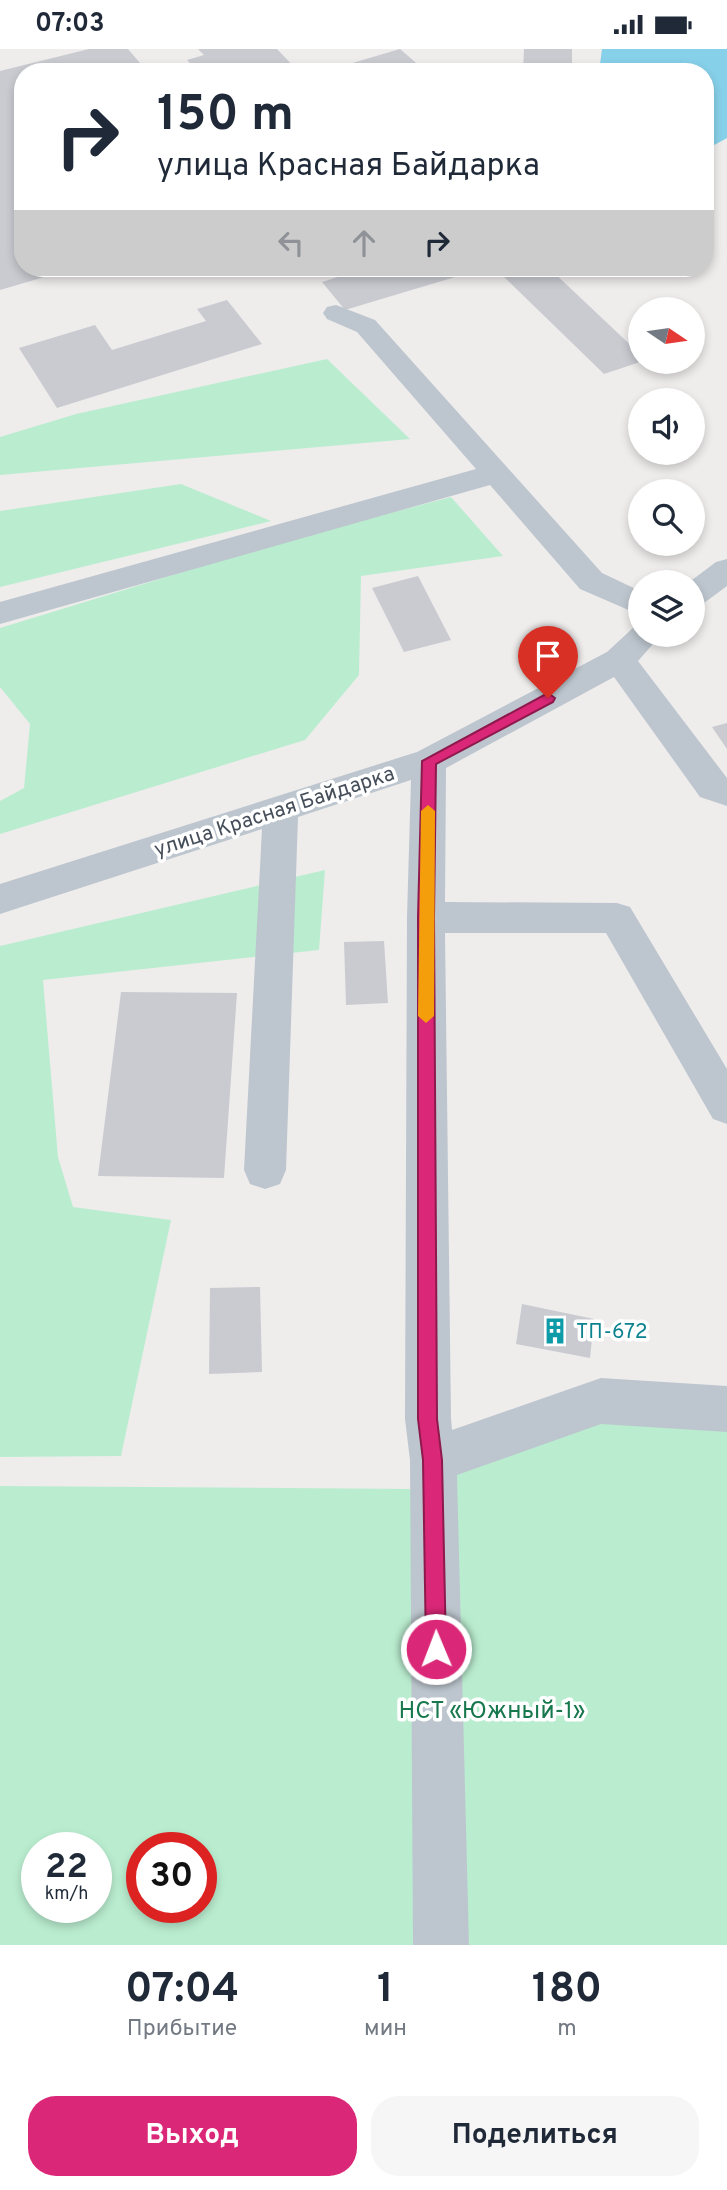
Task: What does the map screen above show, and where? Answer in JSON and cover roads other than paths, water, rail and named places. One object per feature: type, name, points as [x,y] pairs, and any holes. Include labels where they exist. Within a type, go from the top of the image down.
[{"type":"street","points":[[336,313],[366,326],[591,581],[628,598]]},
{"type":"street","points":[[0,613],[494,474]]},
{"type":"street","points":[[705,587],[727,571]]},
{"type":"street","name":"улица Красная Байдарка","points":[[0,899],[429,761],[620,660],[633,647]]},
{"type":"street","points":[[620,660],[712,787],[727,792]]},
{"type":"street","points":[[429,761],[426,917],[428,1419],[433,1460],[441,1945]]},
{"type":"street","points":[[265,1170],[281,809]]},
{"type":"street","points":[[426,917],[617,918],[727,1106]]},
{"type":"street","points":[[433,1460],[601,1401],[727,1409]]},
{"type":"water","points":[[602,49],[727,49],[727,138],[714,145],[714,63],[600,63]]},
{"type":"place","name":"ТП-672","points":[[555,1331]]},
{"type":"park label","name":"НСТ «Южный-1»","points":[[492,1710]]}]
